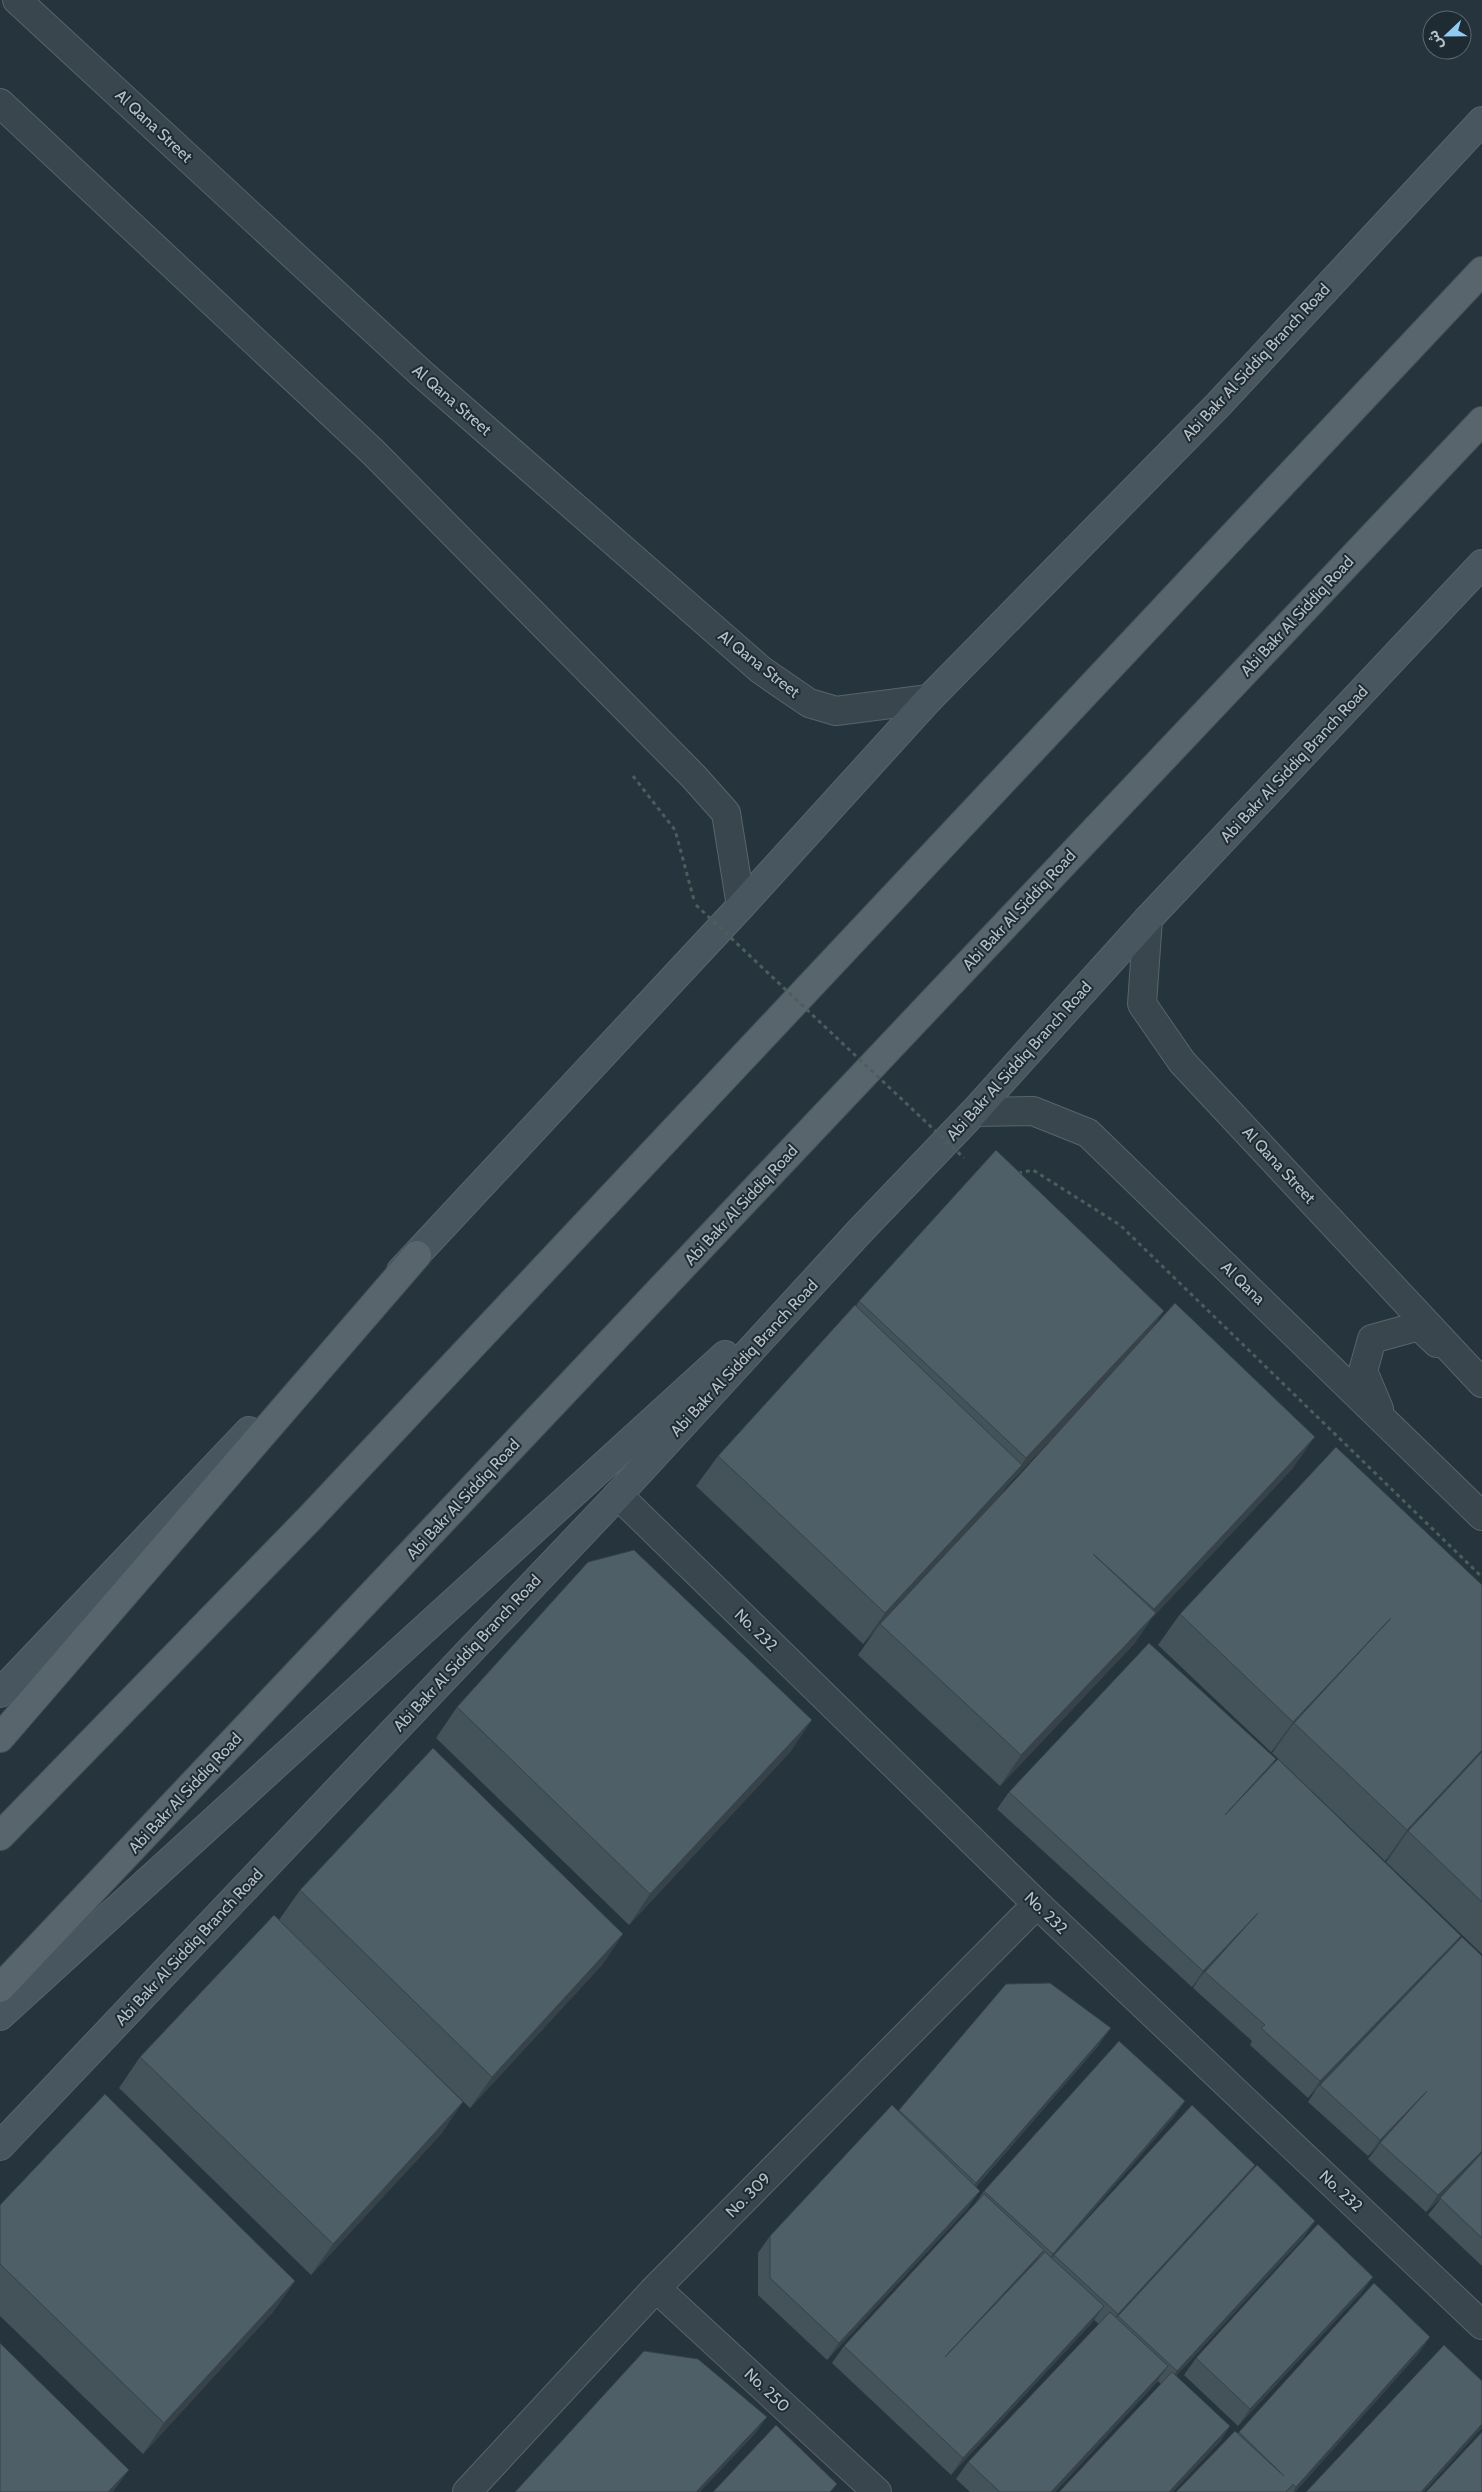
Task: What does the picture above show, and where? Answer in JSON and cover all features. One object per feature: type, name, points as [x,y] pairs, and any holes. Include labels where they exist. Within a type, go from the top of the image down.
[{"type":"main road","name":"Abi Bakr Al Siddiq Branch Road","points":[[0,1694],[416,1255],[741,906],[930,699],[1218,405],[1482,121]]},
{"type":"main road","points":[[0,1836],[317,1511],[1482,271]]},
{"type":"main road","name":"Abi Bakr Al Siddiq Road","points":[[0,1988],[1482,421]]},
{"type":"main road","name":"Abi Bakr Al Siddiq Branch Road","points":[[0,2146],[618,1495],[860,1231],[974,1112],[1148,919],[1482,564]]},
{"type":"main road","points":[[0,2016],[860,1231]]},
{"type":"main road","points":[[0,1738],[416,1255]]},
{"type":"street","name":"Al Qana Street","points":[[17,0],[421,373],[761,670],[809,703],[836,711],[930,699]]},
{"type":"street","points":[[0,103],[374,453],[694,777],[726,813],[741,906]]},
{"type":"street","name":"Al Qana Street","points":[[1148,919],[1142,1004],[1182,1062],[1482,1384]]},
{"type":"street","name":"Al Qana","points":[[974,1112],[1033,1112],[1088,1133],[1482,1515]]},
{"type":"street","points":[[1482,1384],[1419,1326],[1372,1339],[1363,1371],[1380,1412],[1482,1515]]},
{"type":"street","name":"No. 232","points":[[618,1495],[1037,1904],[1482,2325]]},
{"type":"street","name":"No. 309","points":[[467,2492],[656,2288],[1037,1904]]},
{"type":"street","name":"No. 250","points":[[656,2288],[877,2492]]},
{"type":"path","points":[[633,776],[674,830],[696,905],[964,1158],[972,1162]]},
{"type":"path","points":[[1010,1175],[1033,1170],[1120,1225],[1482,1577]]},
{"type":"building","points":[[996,1150],[1164,1311],[1026,1458],[859,1301]]},
{"type":"building","points":[[1175,1303],[1315,1437],[1154,1609],[1093,1554],[1156,1613],[1021,1755],[880,1624],[1015,1480]]},
{"type":"building","points":[[855,1305],[1022,1465],[885,1613],[718,1456]]},
{"type":"building","points":[[1336,1447],[1482,1585],[1482,1750],[1407,1830],[1294,1723],[1391,1618],[1293,1722],[1180,1614]]},
{"type":"building","points":[[634,1550],[812,1720],[650,1894],[457,1707],[588,1562]]},
{"type":"building","points":[[1149,1643],[1276,1759],[1225,1815],[1278,1759],[1461,1936],[1320,2081],[1261,2028],[1265,2025],[1205,1972],[1258,1913],[1203,1971],[1009,1792]]},
{"type":"building","points":[[433,1748],[623,1934],[492,2077],[300,1890]]},
{"type":"building","points":[[1482,1752],[1482,1902],[1408,1831]]},
{"type":"building","points":[[274,1915],[463,2102],[333,2244],[140,2057]]},
{"type":"building","points":[[1462,1937],[1482,1956],[1482,2151],[1438,2195],[1380,2143],[1427,2091],[1380,2140],[1320,2085]]},
{"type":"building","points":[[1050,1983],[1111,2028],[976,2183],[899,2110],[1006,1984]]},
{"type":"building","points":[[1119,2041],[1185,2101],[1053,2254],[984,2191]]},
{"type":"building","points":[[105,2094],[295,2281],[164,2423],[0,2264],[0,2205]]},
{"type":"building","points":[[892,2105],[980,2191],[839,2343],[770,2278],[770,2236]]},
{"type":"building","points":[[1192,2105],[1255,2165],[1118,2314],[1054,2255]]},
{"type":"building","points":[[1482,2153],[1482,2238],[1440,2198]]},
{"type":"building","points":[[1257,2165],[1315,2221],[1177,2371],[1118,2316]]},
{"type":"building","points":[[984,2194],[1044,2250],[945,2357],[1045,2252],[1104,2306],[963,2458],[844,2346]]},
{"type":"building","points":[[1318,2224],[1373,2277],[1250,2409],[1196,2358]]},
{"type":"building","points":[[1374,2283],[1430,2337],[1296,2487],[1293,2484],[1286,2492],[1176,2492],[1235,2431],[1284,2476],[1239,2432]]},
{"type":"building","points":[[1110,2312],[1168,2366],[1051,2492],[1000,2492],[968,2462]]},
{"type":"building","points":[[0,2343],[129,2470],[108,2492],[0,2492]]},
{"type":"building","points":[[1444,2345],[1482,2381],[1482,2424],[1421,2492],[1306,2492]]},
{"type":"building","points":[[644,2351],[698,2359],[767,2417],[696,2492],[515,2492]]},
{"type":"building","points":[[1172,2372],[1230,2426],[1169,2492],[1059,2492]]},
{"type":"building","points":[[776,2425],[837,2484],[830,2492],[713,2492]]},
{"type":"building","points":[[1482,2432],[1482,2492],[1426,2492]]}]
